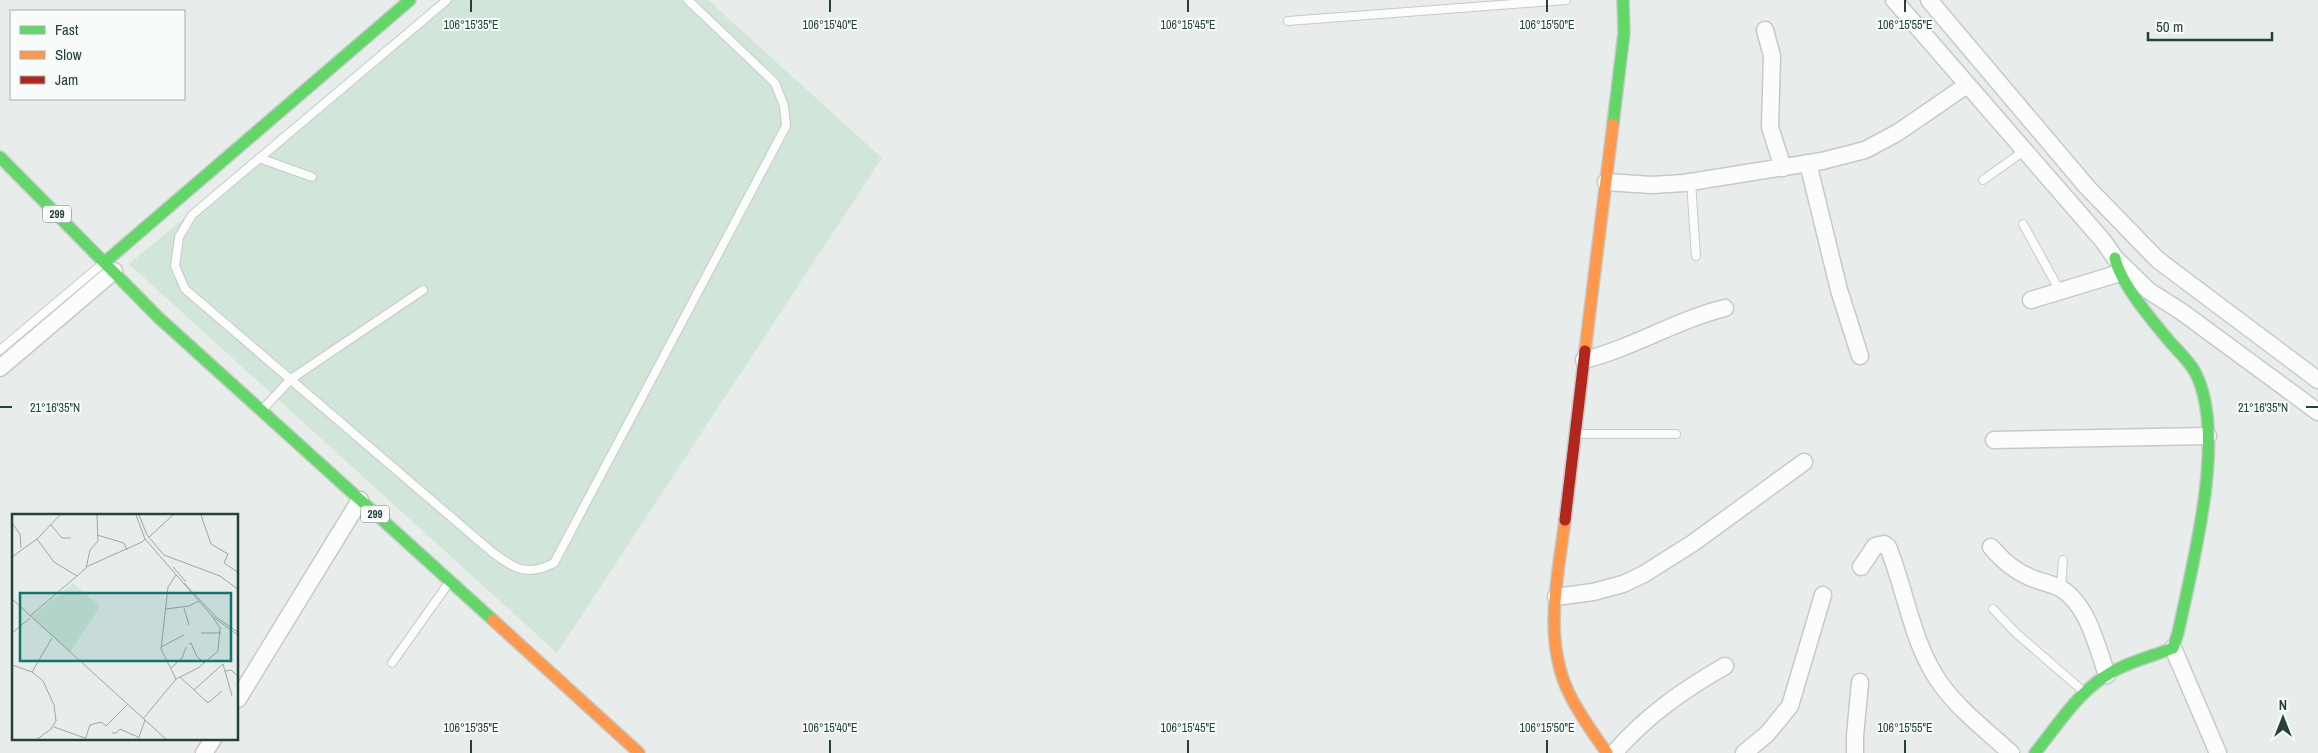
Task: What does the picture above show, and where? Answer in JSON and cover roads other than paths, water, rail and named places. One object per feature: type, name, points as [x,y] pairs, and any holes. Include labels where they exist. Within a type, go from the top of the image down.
[{"type":"street","points":[[0,368],[109,266],[410,0]]},
{"type":"street","points":[[1607,753],[1569,697],[1555,653],[1553,638],[1556,597],[1624,33],[1623,0]]},
{"type":"street","points":[[1894,0],[1967,85],[2087,186],[2158,260],[2318,380]]},
{"type":"street","points":[[1929,0],[2104,242],[2142,307],[2195,373],[2202,387],[2208,436],[2208,459],[2201,512],[2178,633],[2172,648],[2218,753]]},
{"type":"street","points":[[1765,30],[1772,56],[1770,127],[1783,168]]},
{"type":"street","points":[[1606,182],[1652,186],[1691,182],[1783,168],[1865,150],[1884,142],[1967,85]]},
{"type":"street","name":"299","points":[[0,157],[159,318],[639,753]]},
{"type":"street","points":[[1808,163],[1839,290],[1860,356]]},
{"type":"street","points":[[2031,300],[2060,292],[2118,266]]},
{"type":"street","points":[[2118,266],[2149,291],[2182,312],[2318,412]]},
{"type":"street","points":[[1584,360],[1605,355],[1707,313],[1726,308]]},
{"type":"street","points":[[1994,440],[2208,436]]},
{"type":"street","points":[[1556,597],[1593,592],[1623,584],[1644,574],[1694,543],[1761,491],[1804,462]]},
{"type":"street","points":[[239,697],[360,500]]},
{"type":"street","points":[[1861,566],[1880,543],[1888,547],[1900,576],[1916,638],[1934,674],[1948,693],[2011,753]]},
{"type":"street","points":[[1991,547],[2012,568],[2061,589],[2081,610],[2107,675]]},
{"type":"street","points":[[1744,753],[1766,734],[1790,706],[1823,595]]},
{"type":"street","points":[[2035,753],[2085,692],[2107,675],[2172,648]]},
{"type":"street","points":[[1614,753],[1639,725],[1668,702],[1726,666]]},
{"type":"street","points":[[1855,753],[1854,736],[1860,682]]},
{"type":"street","points":[[204,753],[212,740]]},
{"type":"lane","points":[[447,0],[192,215],[179,237],[175,266],[185,289],[507,563],[518,568],[539,570],[554,563],[786,126],[784,106],[775,83],[688,0]]},
{"type":"lane","points":[[1288,20],[1566,0]]},
{"type":"lane","points":[[1983,180],[2034,143]]},
{"type":"lane","points":[[259,158],[312,177]]},
{"type":"lane","points":[[1691,182],[1696,256]]},
{"type":"lane","points":[[2022,224],[2060,292]]},
{"type":"lane","points":[[0,350],[109,266]]},
{"type":"lane","points":[[262,411],[291,379],[423,290]]},
{"type":"lane","points":[[1576,434],[1676,434]]},
{"type":"lane","points":[[2061,589],[2063,560]]},
{"type":"lane","points":[[392,663],[450,582]]},
{"type":"lane","points":[[1993,609],[2016,633],[2085,692]]}]
